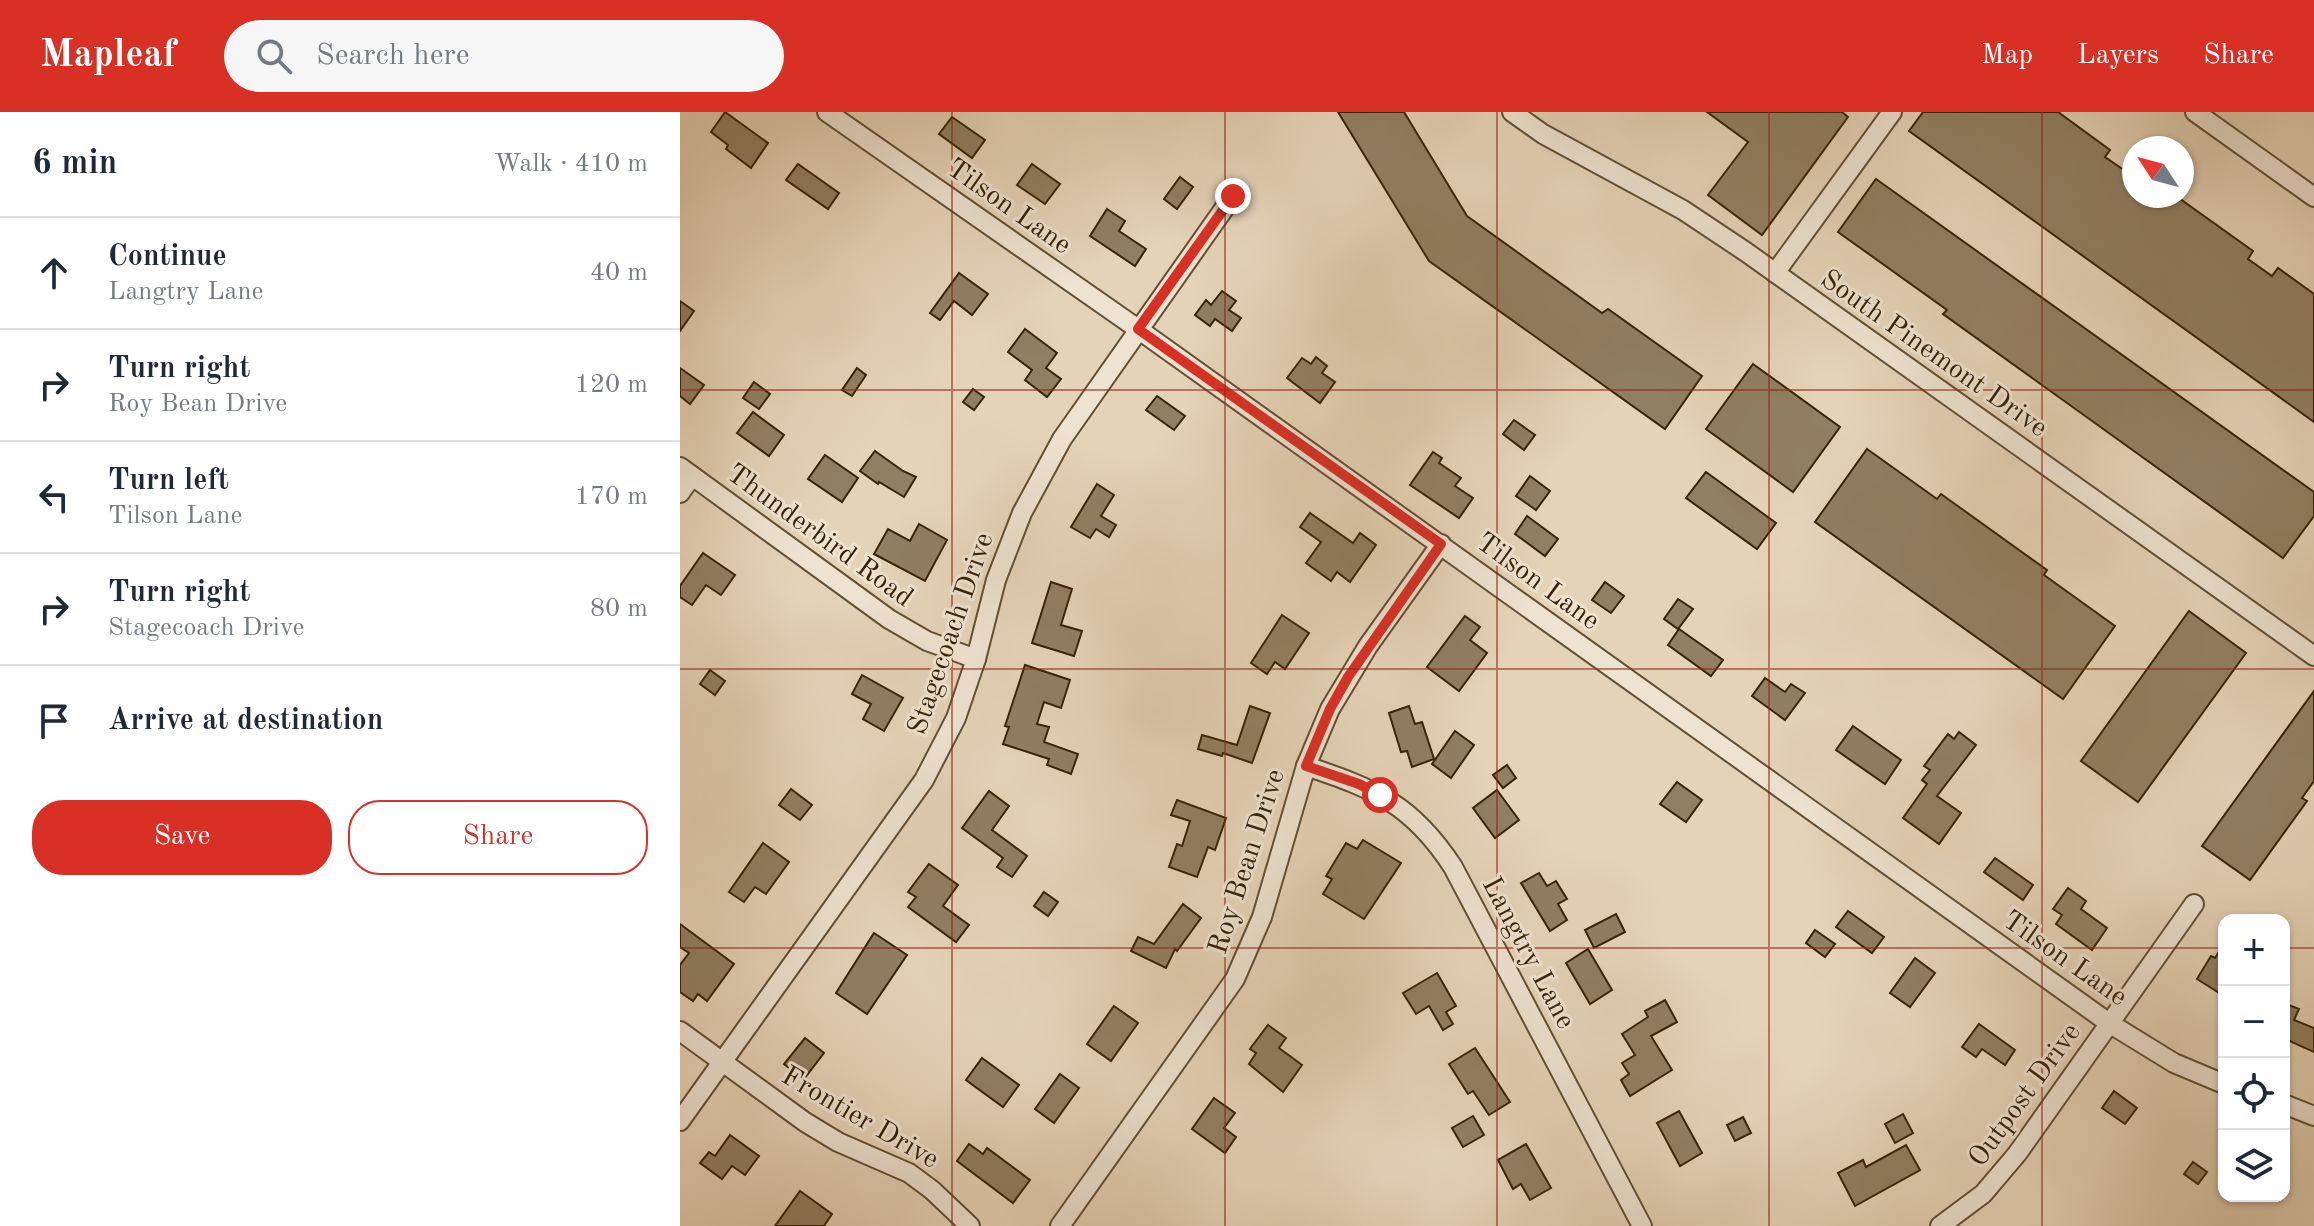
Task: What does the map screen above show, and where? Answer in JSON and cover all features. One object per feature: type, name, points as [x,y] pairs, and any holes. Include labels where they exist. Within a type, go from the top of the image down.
[{"type":"street","name":"Tilson Lane","points":[[827,112],[1441,544],[2109,1023],[2174,1063],[2218,1081]]},
{"type":"street","name":"South Pinemont Drive","points":[[1512,112],[1543,134],[1683,210],[2314,656]]},
{"type":"street","points":[[1775,273],[1892,112]]},
{"type":"street","points":[[2195,112],[2314,197]]},
{"type":"street","name":"Stagecoach Drive","points":[[680,1121],[924,780],[956,718],[976,659],[996,580],[1022,513],[1062,439],[1233,196]]},
{"type":"street","points":[[680,493],[686,472]]},
{"type":"street","name":"Thunderbird Road","points":[[686,472],[889,619],[927,641],[976,659]]},
{"type":"street","name":"Roy Bean Drive","points":[[1060,1226],[1235,979],[1262,917],[1306,766],[1330,709],[1348,677],[1441,544]]},
{"type":"street","name":"Langtry Lane","points":[[1306,766],[1359,784],[1380,795],[1403,809],[1437,842],[1642,1226]]},
{"type":"street","name":"Outpost Drive","points":[[1940,1226],[1983,1194],[2009,1163],[2194,904]]},
{"type":"street","name":"Frontier Drive","points":[[680,1031],[805,1122],[838,1142],[909,1173],[970,1226]]},
{"type":"street","points":[[2290,1106],[2314,1116]]},
{"type":"building","points":[[725,112],[768,143],[751,168],[726,149],[728,145],[711,132]]},
{"type":"building","points":[[1338,112],[1404,112],[1467,216],[1602,313],[1608,309],[1702,376],[1665,429],[1429,261]]},
{"type":"building","points":[[1707,112],[1842,112],[1848,117],[1762,235],[1708,195],[1748,142]]},
{"type":"building","points":[[1923,112],[2058,112],[2110,150],[2105,157],[2122,169],[2122,208],[2193,208],[2253,251],[2248,259],[2272,276],[2278,268],[2314,294],[2314,422],[1909,131]]},
{"type":"building","points":[[952,117],[985,140],[972,158],[939,134]]},
{"type":"building","points":[[798,164],[839,193],[828,209],[786,180]]},
{"type":"building","points":[[1032,164],[1060,184],[1045,204],[1017,185]]},
{"type":"building","points":[[1180,177],[1193,187],[1177,209],[1164,199]]},
{"type":"building","points":[[1876,179],[2314,492],[2314,516],[2283,558],[1943,314],[1947,310],[1838,232]]},
{"type":"building","points":[[1107,209],[1125,221],[1119,231],[1146,249],[1135,266],[1090,236]]},
{"type":"building","points":[[959,273],[988,294],[972,315],[954,301],[940,320],[930,313]]},
{"type":"building","points":[[1222,291],[1236,301],[1229,310],[1241,318],[1232,331],[1215,319],[1210,326],[1195,315],[1206,300],[1211,305]]},
{"type":"building","points":[[680,301],[694,311],[680,331]]},
{"type":"building","points":[[1025,329],[1057,353],[1046,368],[1061,379],[1047,397],[1025,380],[1032,370],[1008,352]]},
{"type":"building","points":[[1316,357],[1327,366],[1322,373],[1335,382],[1320,403],[1287,378],[1302,358],[1311,364]]},
{"type":"building","points":[[1753,364],[1840,427],[1793,492],[1706,429]]},
{"type":"building","points":[[680,368],[704,385],[690,404],[680,396]]},
{"type":"building","points":[[857,368],[866,375],[852,396],[842,390]]},
{"type":"building","points":[[754,382],[770,394],[759,409],[743,398]]},
{"type":"building","points":[[973,389],[984,397],[974,410],[963,402]]},
{"type":"building","points":[[1157,396],[1185,416],[1174,430],[1146,410]]},
{"type":"building","points":[[753,412],[784,435],[769,456],[737,433]]},
{"type":"building","points":[[1514,420],[1535,435],[1524,450],[1503,434]]},
{"type":"building","points":[[1867,449],[1937,499],[1941,494],[2047,570],[2044,575],[2115,626],[2063,699],[1815,522]]},
{"type":"building","points":[[875,451],[916,477],[904,497],[860,471]]},
{"type":"building","points":[[1433,452],[1442,458],[1439,463],[1461,478],[1455,486],[1473,498],[1459,518],[1410,485]]},
{"type":"building","points":[[825,455],[858,478],[842,502],[808,479]]},
{"type":"building","points":[[1706,472],[1776,523],[1757,549],[1686,498]]},
{"type":"building","points":[[1530,476],[1550,491],[1536,510],[1516,496]]},
{"type":"building","points":[[1097,484],[1114,495],[1101,516],[1116,525],[1109,537],[1096,529],[1090,538],[1071,527]]},
{"type":"building","points":[[1310,513],[1353,543],[1360,533],[1376,545],[1350,582],[1337,572],[1331,581],[1306,563],[1321,542],[1300,527]]},
{"type":"building","points":[[1527,516],[1558,539],[1545,556],[1515,534]]},
{"type":"building","points":[[919,524],[947,540],[925,581],[874,554],[888,529],[910,541]]},
{"type":"building","points":[[703,553],[735,575],[721,595],[706,585],[692,605],[680,597],[680,586]]},
{"type":"building","points":[[1051,582],[1072,589],[1061,625],[1082,631],[1074,656],[1032,643]]},
{"type":"building","points":[[1605,582],[1624,596],[1611,613],[1592,600]]},
{"type":"building","points":[[1678,599],[1693,609],[1678,629],[1664,619]]},
{"type":"building","points":[[2189,611],[2246,653],[2138,802],[2081,761]]},
{"type":"building","points":[[1282,615],[1309,633],[1285,669],[1275,662],[1267,674],[1251,663]]},
{"type":"building","points":[[1465,616],[1480,627],[1470,640],[1487,653],[1459,691],[1427,667]]},
{"type":"building","points":[[1679,629],[1723,660],[1711,676],[1668,645]]},
{"type":"building","points":[[1025,665],[1070,680],[1061,708],[1044,702],[1037,724],[1049,727],[1044,742],[1078,754],[1071,774],[1047,765],[1049,759],[1003,744],[1009,727],[1005,726]]},
{"type":"building","points":[[710,670],[725,681],[715,695],[700,684]]},
{"type":"building","points":[[862,675],[903,698],[884,731],[863,719],[871,704],[852,694]]},
{"type":"building","points":[[1765,678],[1785,692],[1791,684],[1805,693],[1785,720],[1752,696]]},
{"type":"building","points":[[2314,691],[2314,781],[2302,798],[2307,801],[2250,880],[2202,846]]},
{"type":"building","points":[[1250,706],[1270,713],[1252,763],[1223,753],[1222,756],[1198,749],[1202,735],[1237,745]]},
{"type":"building","points":[[1409,706],[1415,724],[1422,722],[1434,759],[1412,767],[1407,751],[1401,752],[1389,713]]},
{"type":"building","points":[[1853,726],[1901,760],[1885,784],[1836,750]]},
{"type":"building","points":[[1455,731],[1474,745],[1451,778],[1432,764]]},
{"type":"building","points":[[1959,732],[1976,745],[1937,796],[1961,813],[1939,844],[1903,818],[1927,784],[1922,780],[1930,770],[1924,766],[1948,734],[1954,739]]},
{"type":"building","points":[[1507,765],[1516,778],[1503,788],[1493,775]]},
{"type":"building","points":[[1677,782],[1702,800],[1686,822],[1660,804]]},
{"type":"building","points":[[791,789],[812,805],[800,820],[779,805]]},
{"type":"building","points":[[1497,790],[1519,820],[1495,838],[1473,808]]},
{"type":"building","points":[[989,791],[1009,806],[992,830],[1027,856],[1012,877],[997,867],[1003,858],[962,828]]},
{"type":"building","points":[[1177,800],[1226,818],[1215,850],[1208,847],[1197,877],[1169,867],[1177,844],[1182,846],[1190,821],[1171,815]]},
{"type":"building","points":[[1363,840],[1401,863],[1364,919],[1323,894],[1332,879],[1326,876],[1346,843],[1357,849]]},
{"type":"building","points":[[763,843],[789,862],[766,894],[755,887],[744,902],[729,892]]},
{"type":"building","points":[[1995,858],[2033,885],[2023,900],[1984,872]]},
{"type":"building","points":[[929,864],[958,885],[943,906],[969,925],[956,942],[908,907],[916,897],[908,892]]},
{"type":"building","points":[[1539,873],[1547,886],[1556,881],[1567,899],[1558,904],[1567,920],[1550,931],[1521,883]]},
{"type":"building","points":[[2068,888],[2086,901],[2081,909],[2107,928],[2092,950],[2056,924],[2062,915],[2053,909]]},
{"type":"building","points":[[1044,892],[1058,902],[1048,916],[1034,906]]},
{"type":"building","points":[[1183,904],[1201,918],[1177,951],[1175,949],[1166,968],[1131,951],[1138,937],[1154,944]]},
{"type":"building","points":[[1848,911],[1884,937],[1872,953],[1836,927]]},
{"type":"building","points":[[1616,914],[1625,932],[1594,948],[1585,930]]},
{"type":"building","points":[[680,924],[734,964],[707,1001],[698,994],[693,1001],[680,992],[680,965],[689,953],[680,947]]},
{"type":"building","points":[[1815,930],[1835,944],[1825,957],[1806,943]]},
{"type":"building","points":[[874,933],[907,955],[867,1014],[836,993]]},
{"type":"building","points":[[1588,949],[1612,990],[1590,1004],[1566,963]]},
{"type":"building","points":[[2218,953],[2218,992],[2197,979],[2211,956],[2215,958]]},
{"type":"building","points":[[1915,958],[1935,973],[1910,1007],[1890,993]]},
{"type":"building","points":[[1437,973],[1456,1006],[1446,1012],[1453,1024],[1443,1030],[1429,1006],[1416,1014],[1403,993]]},
{"type":"building","points":[[1665,1000],[1677,1022],[1651,1036],[1672,1070],[1630,1096],[1621,1080],[1629,1074],[1622,1063],[1635,1055],[1622,1034],[1648,1017],[1645,1011]]},
{"type":"building","points":[[2290,1005],[2299,1009],[2294,1020],[2314,1028],[2314,1052],[2290,1041]]},
{"type":"building","points":[[1114,1006],[1138,1023],[1111,1061],[1087,1044]]},
{"type":"building","points":[[1979,1024],[2015,1050],[2005,1065],[1982,1049],[1976,1057],[1962,1047]]},
{"type":"building","points":[[1268,1025],[1286,1038],[1279,1048],[1302,1065],[1283,1092],[1249,1064],[1256,1053],[1250,1049]]},
{"type":"building","points":[[805,1038],[824,1053],[804,1079],[784,1064]]},
{"type":"building","points":[[1475,1048],[1510,1102],[1489,1115],[1473,1091],[1468,1094],[1449,1064]]},
{"type":"building","points":[[982,1058],[1019,1085],[1003,1107],[966,1080]]},
{"type":"building","points":[[1060,1074],[1079,1088],[1054,1123],[1035,1109]]},
{"type":"building","points":[[2114,1091],[2137,1108],[2125,1124],[2102,1108]]},
{"type":"building","points":[[1214,1098],[1235,1113],[1224,1128],[1236,1137],[1225,1153],[1192,1129]]},
{"type":"building","points":[[1679,1111],[1702,1153],[1680,1166],[1657,1123]]},
{"type":"building","points":[[1903,1114],[1913,1133],[1895,1143],[1885,1124]]},
{"type":"building","points":[[1473,1116],[1484,1135],[1463,1147],[1452,1128]]},
{"type":"building","points":[[1743,1117],[1751,1133],[1735,1141],[1727,1125]]},
{"type":"building","points":[[730,1135],[759,1156],[745,1175],[732,1166],[722,1179],[700,1163],[709,1152],[715,1156]]},
{"type":"building","points":[[969,1144],[983,1154],[987,1148],[1030,1180],[1013,1203],[957,1161]]},
{"type":"building","points":[[1526,1144],[1551,1188],[1530,1200],[1521,1184],[1513,1189],[1498,1160]]},
{"type":"building","points":[[1906,1145],[1920,1170],[1855,1206],[1838,1173],[1863,1160],[1866,1167]]},
{"type":"building","points":[[2193,1162],[2207,1172],[2198,1184],[2184,1174]]},
{"type":"building","points":[[800,1191],[832,1214],[824,1226],[775,1226]]},
{"type":"route","points":[[1233,196],[1138,329],[1441,544],[1348,677],[1330,709],[1306,766],[1359,784],[1380,795]]}]
